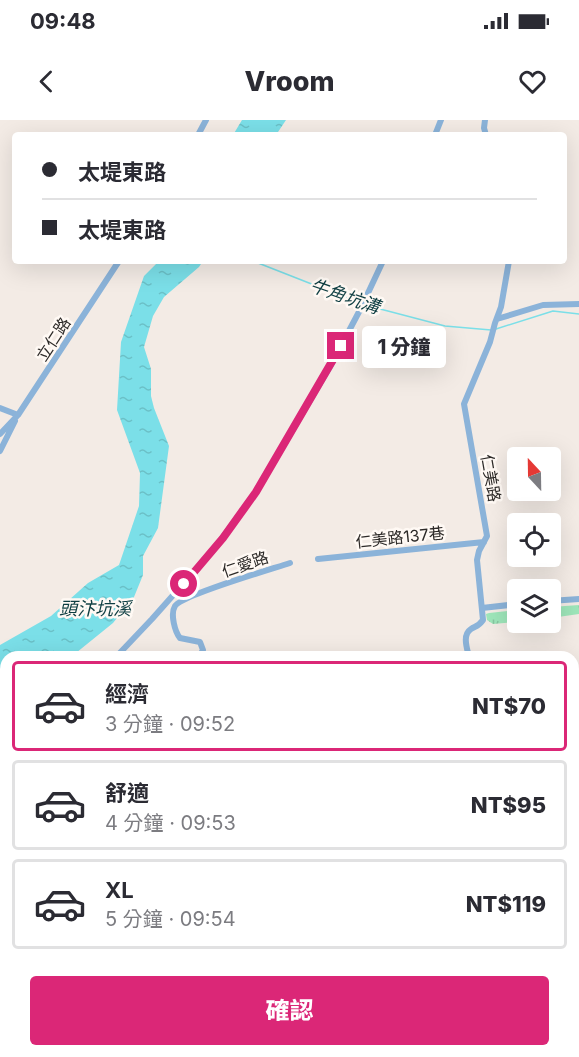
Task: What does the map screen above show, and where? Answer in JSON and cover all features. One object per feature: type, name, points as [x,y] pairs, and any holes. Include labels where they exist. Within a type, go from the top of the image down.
[{"type":"street","name":"立仁路","points":[[18,415],[117,264]]},
{"type":"street","points":[[121,651],[215,548],[256,492],[331,364],[382,264]]},
{"type":"street","name":"仁美路","points":[[482,608],[477,560],[487,536],[464,404],[501,307],[508,264]]},
{"type":"street","points":[[496,321],[543,304],[579,303]]},
{"type":"street","points":[[0,408],[18,415]]},
{"type":"street","points":[[0,434],[18,415]]},
{"type":"street","points":[[0,451],[18,415]]},
{"type":"street","name":"仁美路137巷","points":[[318,559],[484,542]]},
{"type":"street","name":"仁愛路","points":[[202,651],[200,642],[180,638],[177,634],[173,612],[175,606],[179,602],[290,563]]},
{"type":"street","points":[[561,600],[579,599]]},
{"type":"street","points":[[468,651],[466,635],[469,630],[482,622],[482,608],[507,605]]},
{"type":"green space","points":[[579,605],[579,614],[561,617],[561,606]]},
{"type":"green space","points":[[507,611],[507,623],[493,624],[487,620],[486,614]]},
{"type":"water","points":[[242,120],[286,120],[278,132],[235,132]]},
{"type":"water","name":"頭汴坑溪","points":[[156,264],[201,264],[164,297],[153,316],[144,347],[151,369],[151,396],[154,408],[169,446],[158,528],[143,556],[143,575],[134,597],[113,623],[78,651],[0,651],[0,645],[51,616],[88,583],[119,565],[139,506],[140,473],[117,410],[121,342],[144,276]]},
{"type":"waterway","name":"牛角坑溝","points":[[261,264],[360,303]]},
{"type":"waterway","name":"牛角坑溝","points":[[365,305],[445,326],[491,330]]},
{"type":"waterway","name":"牛角坑溝","points":[[496,329],[553,311],[579,314]]},
{"type":"route","points":[[184,584],[223,538],[256,492],[341,346]]}]
